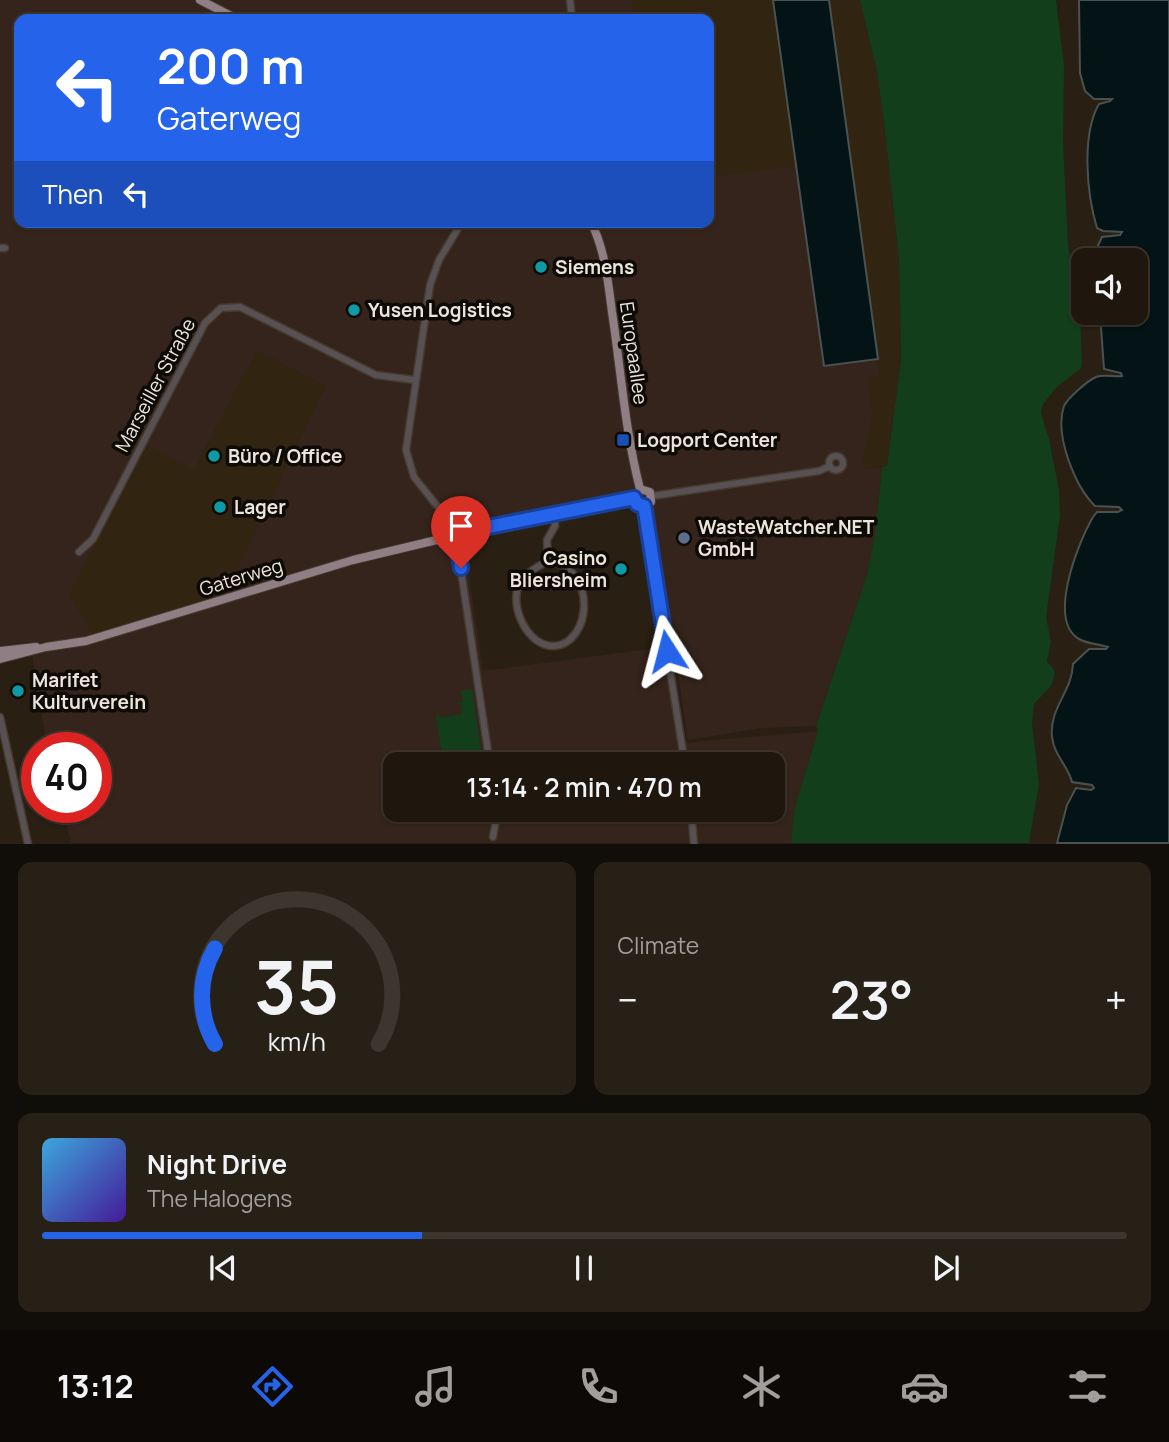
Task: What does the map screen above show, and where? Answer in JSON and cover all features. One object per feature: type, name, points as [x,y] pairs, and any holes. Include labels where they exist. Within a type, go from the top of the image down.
[{"type":"main road","points":[[200,0],[227,14]]},
{"type":"main road","name":"Europaallee","points":[[593,228],[601,247],[607,276],[629,439],[640,489]]},
{"type":"main road","points":[[468,531],[634,498],[640,489],[647,489],[652,496],[651,502],[644,506],[637,504],[634,498]]},
{"type":"main road","points":[[460,521],[468,531],[465,540],[453,544],[445,538],[444,529],[450,522],[460,521]]},
{"type":"main road","name":"Gaterweg","points":[[0,659],[86,641],[326,568],[445,538]]},
{"type":"main road","name":"Gaterweg","points":[[0,650],[46,648]]},
{"type":"street","points":[[450,522],[422,489],[407,459],[415,380],[433,274],[459,228]]},
{"type":"street","name":"Marseiller Straße","points":[[79,552],[93,539],[205,323],[221,308],[240,307],[376,374],[415,380]]},
{"type":"street","points":[[652,496],[819,471],[830,466]]},
{"type":"street","points":[[644,506],[683,752]]},
{"type":"street","points":[[548,561],[547,540],[555,526],[555,514]]},
{"type":"street","points":[[457,544],[488,752]]},
{"type":"street","points":[[548,561],[570,569],[577,577],[583,594],[584,606],[578,629],[571,639],[562,645],[543,644],[525,626],[519,615],[519,586],[533,569],[548,561]]},
{"type":"street","points":[[0,717],[27,844]]},
{"type":"street","points":[[0,757],[8,755]]},
{"type":"street","points":[[493,837],[496,822]]},
{"type":"street","points":[[692,822],[694,844]]},
{"type":"shaded area","points":[[0,0],[774,0],[825,366],[878,359],[880,376],[863,469],[882,467],[875,533],[867,575],[816,726],[762,728],[688,740],[672,634],[662,635],[639,510],[633,506],[464,542],[483,671],[664,647],[682,743],[818,731],[794,810],[791,843],[71,843],[66,823],[112,823],[112,732],[45,732],[30,642],[0,645]]},
{"type":"shaded area","points":[[632,0],[773,0],[796,166],[714,176],[714,14],[634,14]]},
{"type":"shaded area","points":[[773,0],[829,0],[878,359],[824,366]]},
{"type":"shaded area","points":[[829,0],[860,0],[877,72],[899,260],[901,360],[887,466],[863,469],[863,454],[873,415],[867,378],[880,376]]},
{"type":"shaded area","points":[[1079,0],[1169,0],[1169,843],[1057,843],[1067,805],[1076,788],[1094,788],[1092,785],[1072,782],[1053,743],[1054,717],[1069,683],[1073,664],[1089,649],[1108,647],[1081,640],[1071,631],[1066,617],[1068,581],[1080,544],[1093,517],[1097,512],[1122,510],[1119,507],[1095,506],[1080,486],[1064,445],[1064,406],[1074,394],[1096,377],[1122,376],[1121,373],[1104,369],[1101,325],[1148,325],[1148,248],[1097,248],[1102,237],[1120,235],[1122,232],[1097,228],[1088,182],[1088,148],[1093,117],[1099,104],[1112,99],[1094,99],[1085,91],[1080,73]]},
{"type":"shaded area","points":[[257,350],[326,386],[225,595],[93,635],[69,594],[147,445],[194,469]]},
{"type":"green space","points":[[860,0],[1056,0],[1064,65],[1063,142],[1071,263],[1071,325],[1080,325],[1082,362],[1081,368],[1057,387],[1043,404],[1041,413],[1059,490],[1060,515],[1046,617],[1051,642],[1047,662],[1055,674],[1051,686],[1034,704],[1032,723],[1039,784],[1029,843],[791,843],[794,810],[818,731],[816,726],[867,575],[875,533],[882,467],[887,466],[901,360],[899,260],[877,72]]},
{"type":"green space","points":[[472,689],[481,750],[443,752],[436,715],[439,714],[440,718],[462,714],[461,704],[454,704],[463,702],[461,691]]},
{"type":"place","name":"Siemens","points":[[541,267]]},
{"type":"place","name":"Yusen Logistics","points":[[354,310]]},
{"type":"place","name":"Logport Center","points":[[623,440]]},
{"type":"place","name":"Büro / Office","points":[[214,456]]},
{"type":"place","name":"Lager","points":[[220,507]]},
{"type":"place","name":"WasteWatcher.NET GmbH","points":[[684,538]]},
{"type":"place","name":"Casino Bliersheim","points":[[621,569]]},
{"type":"place","name":"Marifet Kulturverein","points":[[18,691]]},
{"type":"route","points":[[461,568],[457,544],[465,540],[468,531],[634,498],[637,504],[644,506],[667,651]]}]
